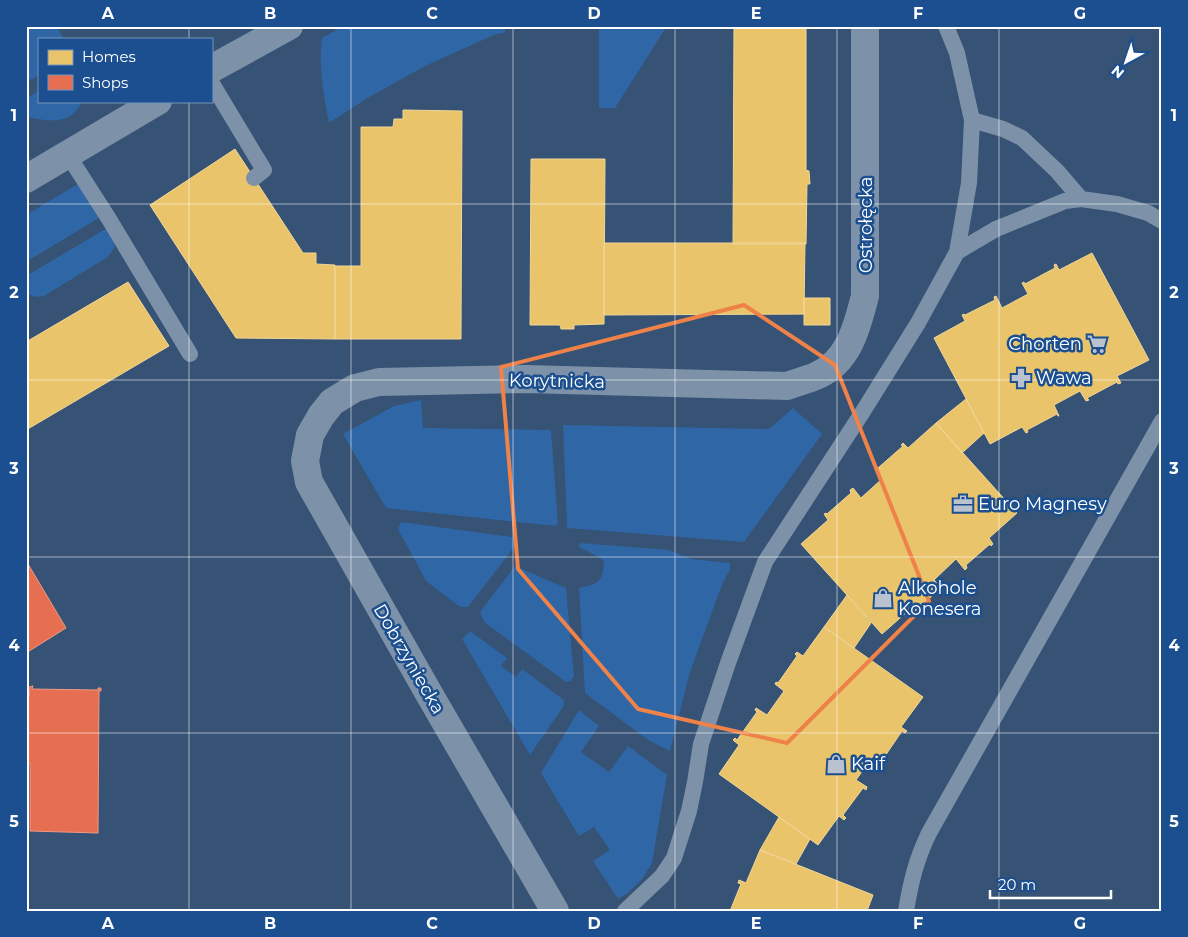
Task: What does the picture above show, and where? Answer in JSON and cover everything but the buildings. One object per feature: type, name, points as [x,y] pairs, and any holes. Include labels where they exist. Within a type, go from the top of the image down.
[{"type":"street","points":[[212,68],[289,26]]},
{"type":"street","name":"Ostrołęcka","points":[[787,386],[817,376],[832,367],[845,352],[857,328],[865,296],[865,26]]},
{"type":"street","points":[[26,179],[156,102]]},
{"type":"street","name":"Korytnicka","points":[[332,402],[355,388],[379,382],[398,381],[526,379],[787,386]]},
{"type":"street","name":"Dobrzyniecka","points":[[332,402],[310,435],[305,461],[309,482],[555,911]]},
{"type":"lane","points":[[624,911],[662,876],[674,858],[696,782],[701,744],[764,562],[847,436],[918,323],[957,252],[969,183],[972,120],[957,53],[946,26]]},
{"type":"lane","points":[[212,84],[264,170],[254,178]]},
{"type":"lane","points":[[972,120],[1003,129],[1022,138],[1057,171],[1081,199]]},
{"type":"lane","points":[[68,155],[109,219],[190,354]]},
{"type":"lane","points":[[957,252],[996,229],[1065,201],[1081,199],[1125,206],[1148,212],[1162,221]]},
{"type":"lane","points":[[906,911],[911,882],[919,854],[929,833],[1162,421]]},
{"type":"highlighted area","points":[[744,305],[835,365],[929,601],[787,743],[638,709],[518,569],[501,367]]},
{"type":"shaded area","points":[[26,26],[56,26],[63,38],[38,38],[38,76],[26,80]]},
{"type":"shaded area","points":[[343,26],[505,26],[505,33],[496,34],[425,66],[366,99],[329,123],[321,70],[322,38]]},
{"type":"shaded area","points":[[599,26],[667,26],[615,108],[599,108]]},
{"type":"shaded area","points":[[38,92],[38,102],[82,102],[71,115],[59,120],[52,120],[26,117],[26,98]]},
{"type":"shaded area","points":[[78,184],[99,218],[26,262],[26,215]]},
{"type":"shaded area","points":[[107,228],[115,247],[108,257],[44,296],[36,297],[26,293],[26,276]]},
{"type":"shaded area","points":[[421,400],[423,428],[551,430],[558,523],[556,526],[386,508],[343,434],[394,406]]},
{"type":"shaded area","points":[[793,408],[822,434],[744,542],[567,528],[563,425],[769,429]]},
{"type":"shaded area","points":[[401,522],[512,537],[515,546],[468,607],[460,607],[426,581],[398,529]]},
{"type":"shaded area","points":[[580,543],[669,550],[691,559],[730,563],[730,569],[721,587],[689,675],[670,751],[648,740],[585,693],[579,588],[599,581],[604,561],[579,547]]},
{"type":"shaded area","points":[[515,566],[566,588],[574,676],[571,681],[566,682],[484,622],[480,612]]},
{"type":"shaded area","points":[[470,631],[507,658],[501,666],[516,677],[522,669],[564,700],[563,707],[530,755],[462,639]]},
{"type":"shaded area","points":[[579,710],[599,726],[581,752],[609,772],[628,746],[667,775],[652,863],[643,878],[628,893],[618,899],[593,861],[610,850],[594,827],[579,836],[541,773]]},
{"type":"place","name":"Chorten","points":[[1097,344]]},
{"type":"place","name":"Wawa","points":[[1021,378]]},
{"type":"place","name":"Euro Magnesy","points":[[963,504]]},
{"type":"place","name":"Alkohole Konesera","points":[[883,598]]},
{"type":"place","name":"Kaif","points":[[836,764]]}]
